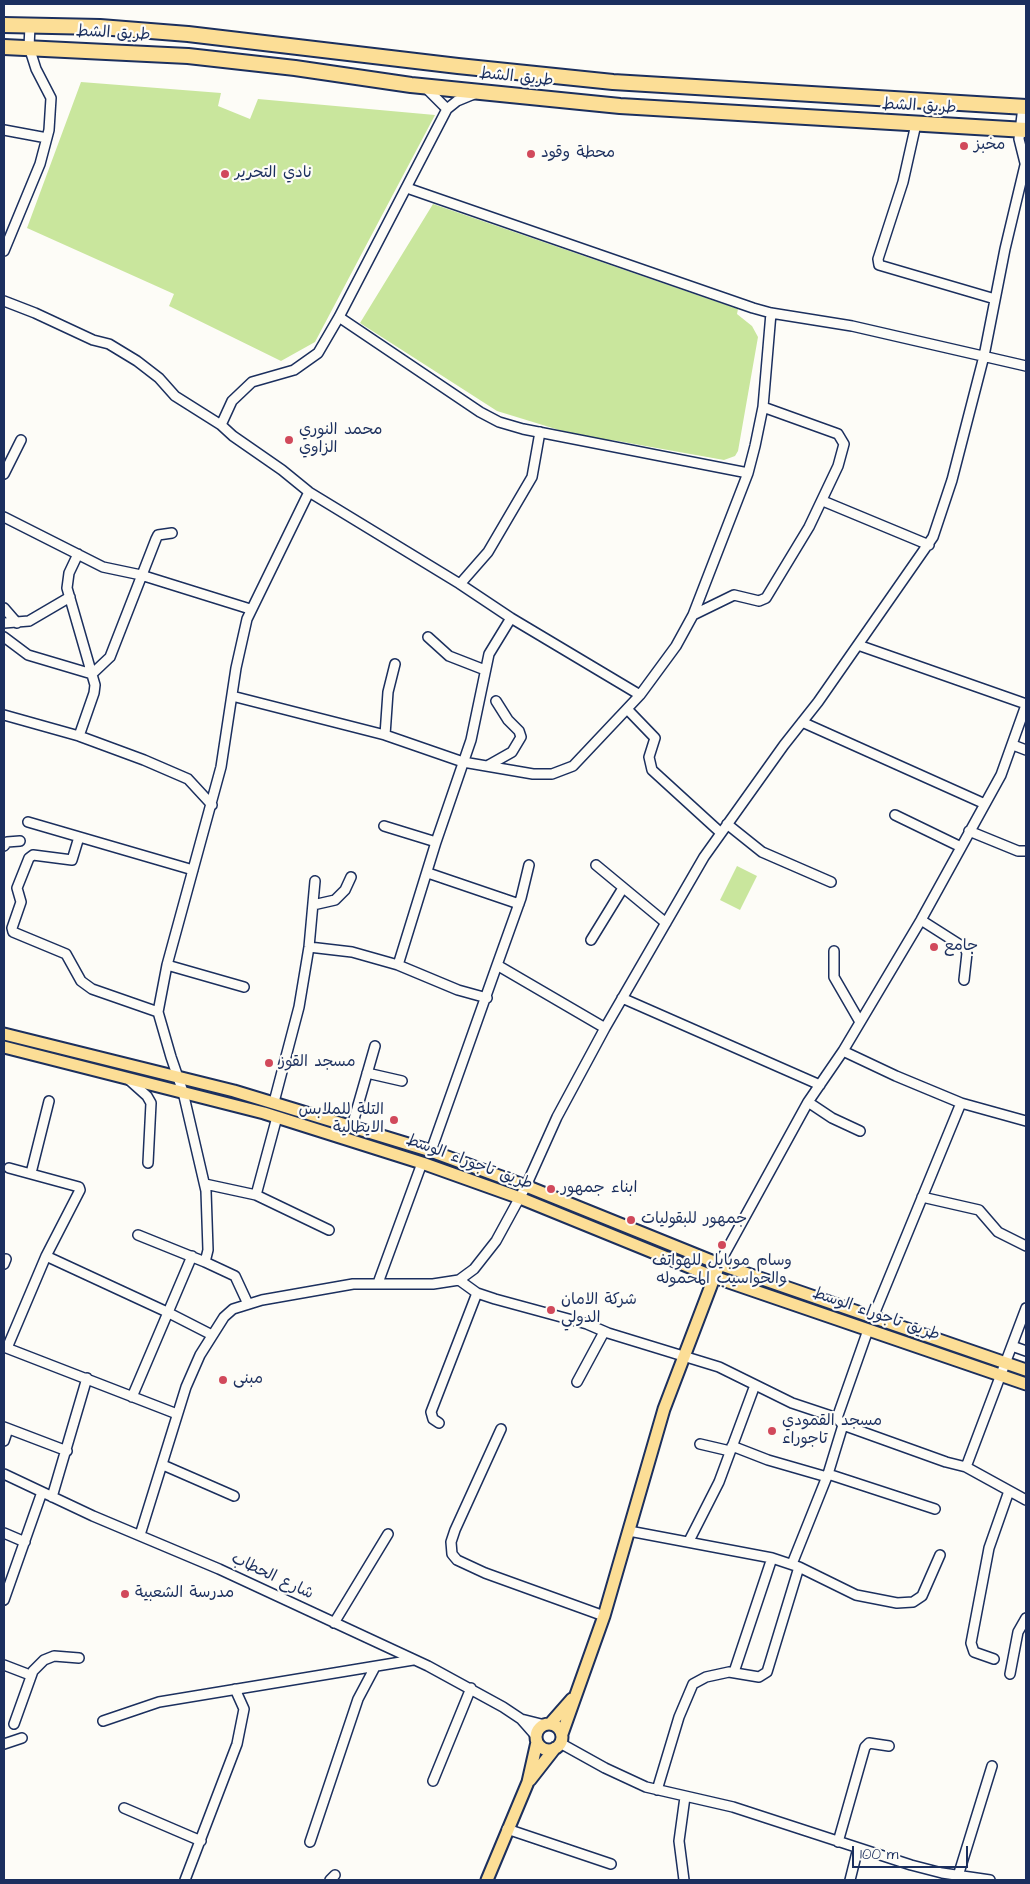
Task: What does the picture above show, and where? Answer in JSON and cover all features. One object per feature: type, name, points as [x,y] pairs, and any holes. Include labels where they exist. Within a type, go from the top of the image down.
[{"type":"highway","name":"طريق الشط","points":[[4,24],[188,34],[613,82],[1025,107]]},
{"type":"highway","name":"طريق الشط","points":[[4,47],[188,56],[424,86],[620,106],[1023,129]]},
{"type":"main road","points":[[4,1034],[274,1102],[431,1151],[526,1186],[719,1264],[1026,1370]]},
{"type":"main road","name":"طريق تاجوراء الوسط","points":[[4,1047],[124,1076],[277,1117],[422,1163],[520,1198],[714,1278],[1026,1384]]},
{"type":"main road","points":[[528,1782],[559,1742],[604,1616],[664,1409],[719,1264]]},
{"type":"main road","points":[[487,1880],[528,1782],[539,1729],[548,1724],[574,1698]]},
{"type":"main road","points":[[548,1724],[558,1727],[559,1742]]},
{"type":"main road","points":[[537,1739],[545,1749],[559,1742]]},
{"type":"street","points":[[4,251],[40,164],[47,138],[51,98],[36,69],[29,47],[30,26]]},
{"type":"street","points":[[424,86],[447,109]]},
{"type":"street","points":[[221,425],[232,401],[245,386],[276,373],[294,370],[318,353],[339,317],[447,109],[468,95],[481,92]]},
{"type":"street","points":[[140,1535],[177,1414],[200,1355],[224,1317],[233,1309],[248,1304],[352,1284],[433,1284],[459,1280],[474,1269],[488,1251],[520,1198],[557,1117],[605,1028],[721,833],[929,545],[952,480],[984,356],[1026,162],[1023,129],[1025,107]]},
{"type":"street","points":[[916,124],[903,182],[878,259],[879,265],[996,299]]},
{"type":"street","points":[[4,130],[47,138]]},
{"type":"street","points":[[407,188],[771,313],[852,326],[1026,366]]},
{"type":"street","points":[[4,301],[35,312],[93,340],[109,344],[159,378],[175,396],[221,425],[309,492],[460,584],[511,618],[640,695]]},
{"type":"street","points":[[232,696],[386,736],[463,762],[533,774],[562,772],[573,766],[628,710],[640,695],[676,646],[693,615],[748,473],[763,407],[771,313]]},
{"type":"street","points":[[339,317],[480,412],[500,422],[540,432],[748,473]]},
{"type":"street","points":[[693,615],[734,595],[759,601],[764,600],[823,501],[844,449],[841,437],[833,432],[763,407]]},
{"type":"street","points":[[460,584],[488,552],[532,477],[540,432]]},
{"type":"street","points":[[4,474],[20,440]]},
{"type":"street","points":[[205,1262],[208,1250],[208,1207],[204,1184],[183,1092],[158,1012],[167,965],[221,767],[236,668],[250,609],[268,577],[309,492]]},
{"type":"street","points":[[823,501],[929,545]]},
{"type":"street","points":[[4,517],[112,570],[141,575],[250,609]]},
{"type":"street","points":[[92,674],[110,657],[158,535],[172,533]]},
{"type":"street","points":[[78,554],[68,580],[70,597],[92,674],[94,694],[79,736]]},
{"type":"street","points":[[4,623],[28,621],[70,597]]},
{"type":"street","points":[[4,608],[17,623]]},
{"type":"street","points":[[398,965],[409,925],[471,740],[489,654],[511,618]]},
{"type":"street","points":[[4,637],[28,655],[92,674]]},
{"type":"street","points":[[428,637],[449,656],[485,670]]},
{"type":"street","points":[[719,1264],[808,1102],[843,1051],[920,920],[1001,775],[1026,704],[858,645]]},
{"type":"street","points":[[386,736],[388,692],[395,664]]},
{"type":"street","points":[[489,765],[512,752],[521,737],[519,731],[508,720],[496,701]]},
{"type":"street","points":[[628,710],[655,738],[648,757],[652,770],[721,833]]},
{"type":"street","points":[[4,715],[79,736],[144,760],[188,779],[212,805]]},
{"type":"street","points":[[802,722],[985,804]]},
{"type":"street","points":[[1013,745],[1026,750]]},
{"type":"street","points":[[896,816],[961,846]]},
{"type":"street","points":[[28,822],[193,870]]},
{"type":"street","points":[[727,824],[762,852],[831,882]]},
{"type":"street","points":[[384,826],[436,842]]},
{"type":"street","points":[[969,831],[1018,852],[1026,851]]},
{"type":"street","points":[[79,837],[72,860],[33,855],[29,858],[17,888],[21,902],[12,928],[13,932],[66,954],[81,981],[92,989],[158,1012]]},
{"type":"street","points":[[4,846],[7,842],[20,841]]},
{"type":"street","points":[[431,1151],[486,998],[518,904],[529,865]]},
{"type":"street","points":[[596,865],[666,924]]},
{"type":"street","points":[[428,873],[518,904]]},
{"type":"street","points":[[313,904],[335,900],[345,890],[351,877]]},
{"type":"street","points":[[274,1102],[299,1007],[309,948],[315,881]]},
{"type":"street","points":[[591,940],[623,888]]},
{"type":"street","points":[[920,920],[965,948],[967,953],[964,980]]},
{"type":"street","points":[[309,948],[352,952],[398,965],[458,990],[486,998]]},
{"type":"street","points":[[834,951],[834,977],[860,1022]]},
{"type":"street","points":[[167,965],[244,987]]},
{"type":"street","points":[[497,965],[605,1028]]},
{"type":"street","points":[[622,998],[820,1085]]},
{"type":"street","points":[[352,1126],[375,1046]]},
{"type":"street","points":[[843,1051],[896,1076],[961,1103],[1026,1121]]},
{"type":"street","points":[[367,1073],[402,1081]]},
{"type":"street","points":[[124,1076],[147,1096],[151,1103],[148,1163]]},
{"type":"street","points":[[31,1173],[49,1102]]},
{"type":"street","points":[[808,1102],[832,1118],[860,1131]]},
{"type":"street","points":[[873,1317],[961,1103]]},
{"type":"street","points":[[256,1195],[277,1117]]},
{"type":"street","points":[[378,1283],[422,1163]]},
{"type":"street","points":[[10,1168],[80,1188],[46,1256],[5,1347],[177,1414]]},
{"type":"street","points":[[204,1184],[256,1195],[329,1230]]},
{"type":"street","points":[[922,1196],[979,1210],[998,1232],[1026,1246]]},
{"type":"street","points":[[138,1235],[192,1256],[235,1276],[248,1304]]},
{"type":"street","points":[[46,1256],[212,1335]]},
{"type":"street","points":[[132,1397],[192,1256]]},
{"type":"street","points":[[459,1280],[476,1293],[587,1324],[604,1332],[684,1354],[727,1370],[792,1403],[946,1462],[966,1467],[1026,1500]]},
{"type":"street","points":[[438,1423],[430,1415],[476,1293]]},
{"type":"street","points":[[966,1467],[1026,1308]]},
{"type":"street","points":[[657,1790],[689,1690],[698,1680],[734,1672],[758,1677],[767,1672],[796,1565],[827,1475],[840,1422],[868,1330]]},
{"type":"street","points":[[577,1382],[604,1332]]},
{"type":"street","points":[[1012,1346],[1026,1351]]},
{"type":"street","points":[[52,1497],[87,1378]]},
{"type":"street","points":[[689,1541],[716,1487],[755,1385]]},
{"type":"street","points":[[4,1441],[6,1428],[67,1451]]},
{"type":"street","points":[[501,1429],[455,1530],[451,1542],[452,1554],[457,1560],[484,1573],[604,1616]]},
{"type":"street","points":[[700,1444],[731,1449],[827,1475],[935,1509]]},
{"type":"street","points":[[163,1464],[234,1496]]},
{"type":"street","name":"شارع الحطاب","points":[[4,1474],[52,1497],[227,1572],[471,1688],[521,1719],[537,1739]]},
{"type":"street","points":[[994,1659],[974,1652],[971,1643],[989,1548],[1009,1491]]},
{"type":"street","points":[[4,1600],[42,1492]]},
{"type":"street","points":[[629,1531],[772,1558],[796,1565],[856,1595],[888,1603],[906,1604],[918,1600],[924,1592],[940,1556]]},
{"type":"street","points":[[4,1533],[25,1542]]},
{"type":"street","points":[[334,1623],[388,1534]]},
{"type":"street","points":[[734,1672],[772,1558]]},
{"type":"street","points":[[1010,1674],[1018,1632],[1026,1618]]},
{"type":"street","points":[[14,1724],[30,1675],[44,1660],[54,1656],[79,1658]]},
{"type":"street","points":[[103,1721],[159,1702],[414,1660]]},
{"type":"street","points":[[4,1665],[30,1675]]},
{"type":"street","points":[[310,1842],[358,1700],[375,1666]]},
{"type":"street","points":[[433,1781],[471,1688]]},
{"type":"street","points":[[185,1880],[237,1744],[244,1708],[235,1689]]},
{"type":"street","name":"شارع الحطاب","points":[[521,1719],[548,1724]]},
{"type":"street","points":[[4,1744],[22,1738]]},
{"type":"street","points":[[559,1742],[604,1768],[657,1790],[733,1807],[838,1842],[932,1870],[990,1880]]},
{"type":"street","points":[[838,1842],[865,1747],[869,1743],[889,1746]]},
{"type":"street","points":[[958,1876],[992,1766]]},
{"type":"street","points":[[684,1880],[679,1841],[685,1797]]},
{"type":"street","points":[[124,1808],[201,1841]]},
{"type":"street","points":[[507,1829],[611,1864]]},
{"type":"street","points":[[850,1880],[858,1848]]},
{"type":"street","points":[[931,1880],[932,1870]]},
{"type":"green space","name":"نادي التحرير","points":[[81,82],[221,93],[218,106],[250,119],[258,99],[435,115],[315,342],[281,361],[169,306],[174,294],[27,228]]},
{"type":"green space","points":[[433,204],[738,309],[737,314],[752,326],[758,337],[738,451],[735,456],[724,460],[612,440],[606,441],[559,430],[497,411],[360,323]]},
{"type":"green space","points":[[737,866],[757,876],[740,910],[720,900]]},
{"type":"place","name":"مخبز","points":[[964,146]]},
{"type":"place","name":"محطة وقود","points":[[531,154]]},
{"type":"place","name":"نادي التحرير","points":[[225,174]]},
{"type":"place","name":"محمد النوري الزاوي","points":[[289,440]]},
{"type":"place","name":"جامع","points":[[934,947]]},
{"type":"place","name":"مسجد القوز","points":[[269,1063]]},
{"type":"place","name":"التلة للملابس الايطالية","points":[[394,1120]]},
{"type":"place","name":"ابناء جمهور","points":[[551,1189]]},
{"type":"place","name":"جمهور للبقوليات","points":[[631,1220]]},
{"type":"place","name":"وسام موبايل للهواتف والحواسيب المحموله","points":[[722,1245]]},
{"type":"place","name":"شركة الامان الدولي","points":[[551,1310]]},
{"type":"place","name":"مبنى","points":[[223,1380]]},
{"type":"place","name":"مسجد القمودي تاجوراء","points":[[772,1431]]},
{"type":"place","name":"مدرسة الشعبية","points":[[125,1594]]}]
